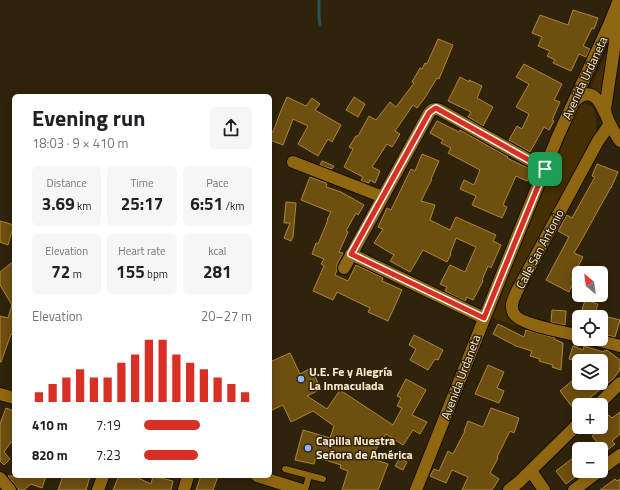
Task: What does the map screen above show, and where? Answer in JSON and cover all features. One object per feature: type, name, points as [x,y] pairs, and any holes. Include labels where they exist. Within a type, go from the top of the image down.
[{"type":"street","name":"Avenida Urdaneta","points":[[416,490],[545,169],[619,0]]},
{"type":"street","points":[[605,112],[616,36],[619,0]]},
{"type":"street","points":[[574,101],[582,95],[590,94],[597,99],[602,105],[610,124],[620,141]]},
{"type":"street","points":[[344,268],[429,113],[436,108],[545,169]]},
{"type":"street","name":"Calle San Antonio","points":[[572,334],[519,320],[514,314],[512,304],[517,291],[574,186],[598,142],[610,124]]},
{"type":"street","points":[[292,162],[383,197]]},
{"type":"street","points":[[351,254],[484,318]]},
{"type":"street","points":[[608,343],[620,346]]},
{"type":"street","points":[[605,398],[620,383]]},
{"type":"street","points":[[0,394],[12,397]]},
{"type":"street","points":[[509,490],[531,471],[572,430]]},
{"type":"street","points":[[608,464],[620,455]]},
{"type":"street","points":[[531,471],[544,490]]},
{"type":"street","points":[[0,478],[10,490]]},
{"type":"street","points":[[98,490],[101,478]]},
{"type":"street","points":[[184,490],[187,478]]},
{"type":"street","points":[[260,478],[270,485],[302,490]]},
{"type":"street","points":[[574,490],[590,478]]},
{"type":"lane","points":[[285,469],[323,479]]},
{"type":"lane","points":[[305,490],[309,476]]},
{"type":"shaded area","points":[[607,53],[601,95],[597,91],[590,89]]},
{"type":"shaded area","points":[[584,104],[589,105],[595,111],[595,137],[507,301],[507,312],[519,327],[493,318],[576,111]]},
{"type":"building","points":[[573,10],[598,18],[594,29],[592,28],[583,46],[590,49],[586,57],[579,54],[571,71],[553,63],[555,60],[547,56],[550,51],[538,46],[542,37],[532,33],[540,15],[568,25]]},
{"type":"building","points":[[438,39],[453,45],[439,79],[437,78],[417,108],[413,105],[395,131],[400,134],[392,147],[387,144],[372,167],[380,171],[375,183],[370,180],[369,183],[361,181],[363,177],[344,167],[353,149],[349,147],[356,136],[358,136],[369,116],[376,120],[390,102],[396,107],[414,83],[412,82],[420,68],[422,69],[425,63],[427,64]]},
{"type":"building","points":[[524,64],[562,84],[554,100],[560,102],[552,120],[554,121],[549,130],[544,127],[530,152],[509,140],[517,126],[522,129],[529,114],[516,107],[529,84],[516,77]]},
{"type":"building","points":[[460,77],[469,82],[469,80],[482,86],[477,98],[493,107],[483,126],[468,117],[471,112],[448,101]]},
{"type":"building","points":[[287,97],[306,106],[312,98],[320,104],[315,110],[341,125],[332,142],[328,139],[318,156],[298,144],[308,126],[293,119],[283,145],[272,141],[272,132]]},
{"type":"building","points":[[354,97],[365,104],[358,117],[346,110]]},
{"type":"building","points":[[437,121],[459,132],[460,130],[508,157],[507,158],[532,170],[527,181],[516,176],[503,205],[507,207],[502,218],[472,205],[476,196],[460,189],[464,180],[474,185],[480,170],[448,153],[451,148],[441,143],[443,140],[430,133]]},
{"type":"building","points":[[422,154],[439,161],[421,201],[435,205],[430,220],[450,230],[456,217],[496,235],[493,241],[501,245],[491,268],[488,266],[482,280],[483,281],[473,300],[467,297],[465,301],[445,291],[447,287],[440,284],[450,265],[465,272],[476,247],[456,238],[447,262],[423,250],[410,272],[390,261],[394,255],[374,243],[383,229],[378,227],[387,208],[391,210],[411,169],[415,171]]},
{"type":"building","points":[[322,161],[334,166],[332,169],[320,165]]},
{"type":"building","points":[[597,164],[618,172],[611,188],[574,253],[583,257],[578,266],[572,266],[572,285],[569,292],[546,280],[569,237],[558,231],[567,215],[572,218],[595,177],[592,176]]},
{"type":"building","points":[[310,177],[326,183],[326,187],[341,192],[364,205],[358,215],[356,213],[346,231],[348,232],[339,252],[343,253],[337,264],[335,275],[348,281],[356,265],[383,278],[382,281],[402,290],[388,321],[368,312],[370,308],[337,292],[333,300],[313,291],[324,266],[321,264],[324,259],[312,254],[316,243],[318,244],[331,212],[301,200]]},
{"type":"building","points":[[286,202],[296,203],[293,237],[291,241],[284,238],[290,223],[284,223]]},
{"type":"building","points":[[0,221],[12,224],[12,232],[8,245],[0,242]]},
{"type":"building","points":[[12,263],[12,305],[0,285],[0,272]]},
{"type":"building","points":[[584,302],[598,304],[596,310],[582,310]]},
{"type":"building","points":[[12,305],[12,334],[0,362],[0,316],[8,318]]},
{"type":"building","points":[[552,310],[566,311],[565,325],[551,322]]},
{"type":"building","points":[[608,317],[620,320],[615,337],[608,335]]},
{"type":"building","points":[[498,324],[524,337],[526,330],[555,338],[554,339],[563,343],[561,370],[552,367],[553,365],[539,361],[540,359],[530,356],[532,351],[516,346],[493,334]]},
{"type":"building","points":[[414,335],[443,350],[438,360],[435,359],[428,370],[410,360],[416,349],[409,345]]},
{"type":"building","points":[[573,346],[583,350],[584,346],[603,352],[605,350],[620,360],[620,370],[608,383],[608,354],[572,354],[572,360],[569,359]]},
{"type":"building","points":[[290,353],[300,374],[311,368],[321,389],[307,396],[327,409],[340,390],[393,425],[402,408],[397,406],[401,398],[397,396],[406,379],[426,390],[412,415],[427,422],[420,434],[413,430],[403,445],[386,434],[370,458],[388,464],[378,490],[342,490],[348,471],[340,468],[341,465],[316,457],[314,464],[295,460],[303,430],[330,438],[334,426],[313,411],[291,422],[283,405],[272,410],[272,361]]},
{"type":"building","points":[[488,365],[504,372],[497,388],[504,391],[499,403],[475,394]]},
{"type":"building","points":[[572,381],[572,390],[599,390],[590,398],[572,398],[572,407],[560,391]]},
{"type":"building","points":[[6,408],[12,410],[12,443],[4,452],[10,459],[4,465],[0,461],[0,424]]},
{"type":"building","points":[[491,408],[519,418],[514,433],[510,431],[490,473],[499,479],[492,490],[462,490],[468,477],[452,470],[446,483],[430,476],[434,469],[439,471],[448,451],[453,454],[465,431],[468,421],[483,427]]},
{"type":"building","points":[[620,412],[620,434],[612,441],[615,444],[608,450],[608,442],[597,442],[592,436],[595,434],[608,434],[608,416],[612,418]]},
{"type":"building","points":[[400,458],[407,462],[403,470],[395,466]]},
{"type":"building","points":[[572,459],[572,478],[574,478],[566,484],[556,471]]},
{"type":"building","points":[[8,476],[12,476],[12,478],[45,478],[42,488],[31,484],[24,490],[19,490]]},
{"type":"building","points":[[62,478],[89,478],[86,490],[58,490]]},
{"type":"building","points":[[118,478],[138,478],[151,484],[152,478],[161,478],[173,481],[171,490],[113,490]]},
{"type":"building","points":[[200,478],[217,478],[213,490],[196,490]]},
{"type":"building","points":[[615,479],[617,481],[620,479],[620,490],[600,490]]},
{"type":"waterway","points":[[319,0],[320,25]]},
{"type":"place","name":"U.E. Fe y Alegría La Inmaculada","points":[[301,379]]},
{"type":"place","name":"Capilla Nuestra Señora de América","points":[[308,448]]},
{"type":"route","points":[[436,108],[545,169],[484,318],[351,254],[430,111],[436,108]]}]
